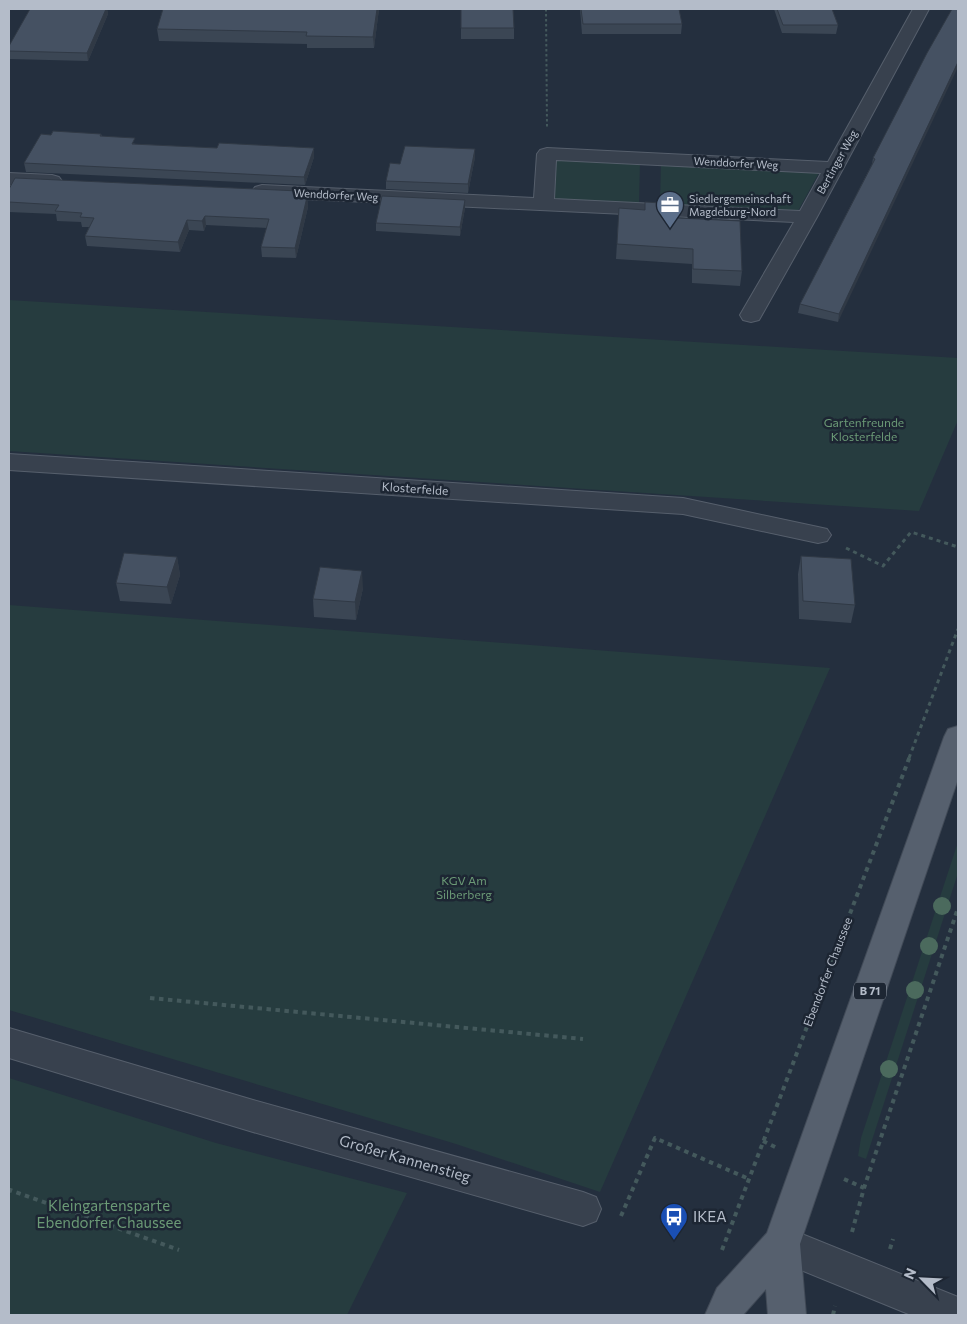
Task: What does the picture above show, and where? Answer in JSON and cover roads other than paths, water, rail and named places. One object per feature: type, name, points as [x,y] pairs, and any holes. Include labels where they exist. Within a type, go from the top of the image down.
[{"type":"main road","name":"B 71","points":[[724,1315],[730,1301],[782,1244],[958,738]]},
{"type":"main road","name":"B 71","points":[[782,1244],[787,1315]]},
{"type":"street","name":"Bertinger Weg","points":[[751,314],[807,218],[921,9]]},
{"type":"street","name":"Wenddorfer Weg","points":[[544,205],[547,154],[834,168]]},
{"type":"street","points":[[9,179],[68,182]]},
{"type":"street","name":"Wenddorfer Weg","points":[[247,191],[807,218]]},
{"type":"street","name":"Klosterfelde","points":[[9,462],[683,506],[818,535]]},
{"type":"street","name":"Großer Kannenstieg","points":[[9,1043],[262,1118],[583,1209]]},
{"type":"street","points":[[782,1244],[957,1315]]},
{"type":"place","name":"Siedlergemeinschaft Magdeburg-Nord","points":[[670,229]]},
{"type":"place","name":"IKEA","points":[[674,1241]]},
{"type":"park label","name":"Gartenfreunde Klosterfelde","points":[[864,430]]},
{"type":"park label","name":"KGV Am Silberberg","points":[[464,888]]},
{"type":"park label","name":"Kleingartensparte Ebendorfer Chaussee","points":[[109,1214]]}]
